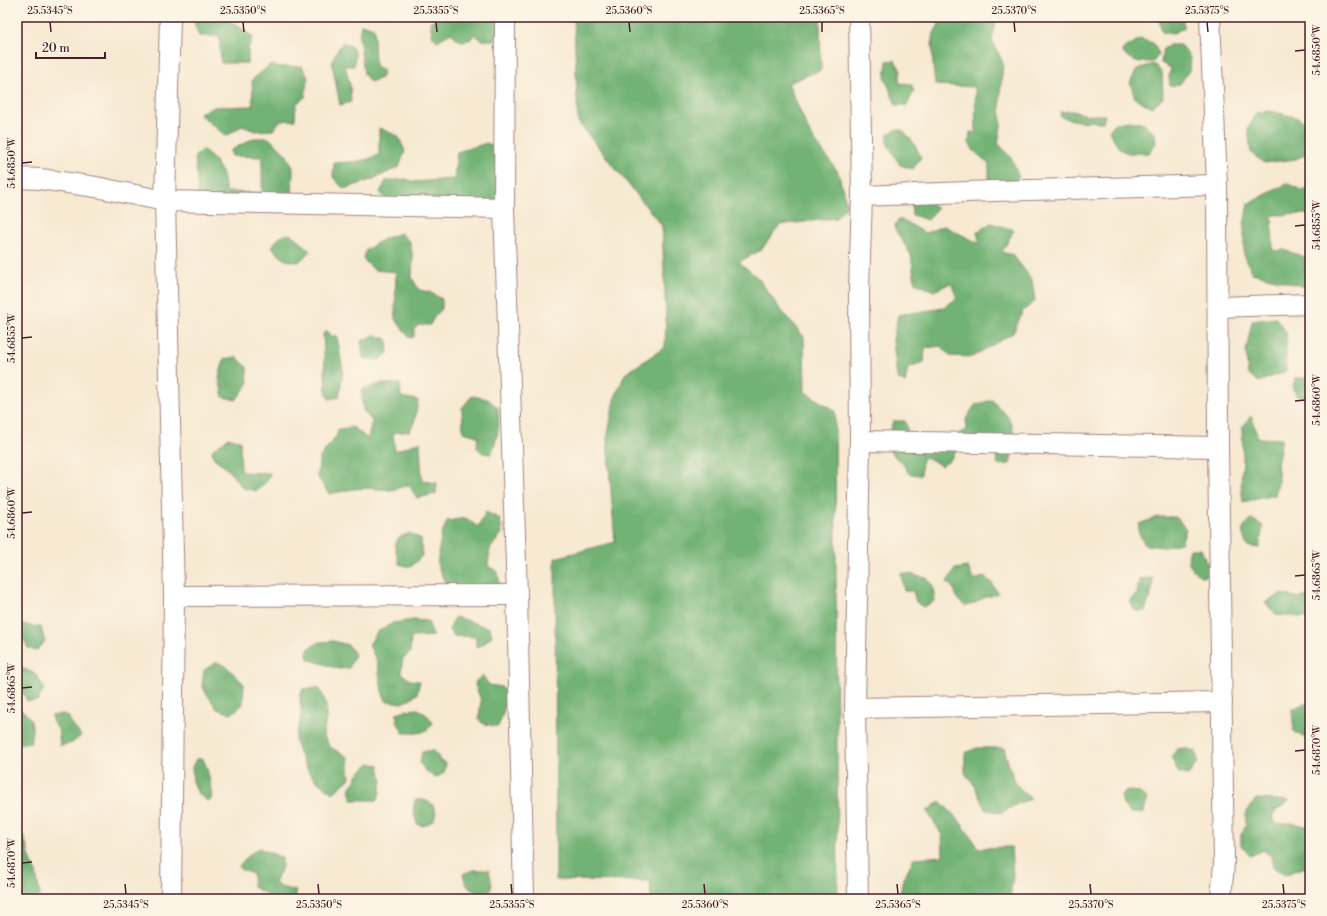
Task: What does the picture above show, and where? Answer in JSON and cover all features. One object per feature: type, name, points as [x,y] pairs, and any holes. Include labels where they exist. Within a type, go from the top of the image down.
[{"type":"street","points":[[170,17],[165,201],[174,596],[171,899]]},
{"type":"street","points":[[505,17],[504,208],[517,594],[524,899]]},
{"type":"street","points":[[858,899],[855,708],[860,441],[859,290],[862,196],[859,17]]},
{"type":"street","points":[[1210,17],[1217,185],[1218,447],[1224,863],[1221,899]]},
{"type":"street","points":[[17,178],[40,178],[96,187],[165,201],[504,208]]},
{"type":"street","points":[[862,196],[1217,185]]},
{"type":"street","points":[[1218,307],[1310,304]]},
{"type":"street","points":[[860,441],[1218,447]]},
{"type":"street","points":[[174,596],[517,594]]},
{"type":"street","points":[[855,708],[1222,702]]},
{"type":"green space","points":[[192,17],[225,17],[225,19],[253,37],[248,49],[248,63],[221,63],[219,36],[199,36]]},
{"type":"green space","points":[[452,17],[498,17],[499,34],[495,40],[482,40],[474,34],[471,39],[462,41],[451,33],[437,41],[432,35],[430,21]]},
{"type":"green space","points":[[575,17],[820,17],[821,70],[788,83],[810,134],[838,172],[847,206],[836,218],[780,225],[761,250],[739,262],[759,279],[780,309],[804,337],[805,392],[835,411],[838,899],[651,899],[650,881],[556,880],[555,558],[615,542],[607,440],[614,400],[625,374],[665,347],[666,318],[662,226],[578,122]]},
{"type":"green space","points":[[943,17],[997,17],[992,40],[1003,63],[1000,96],[1001,126],[998,143],[1012,159],[1019,178],[1006,190],[989,183],[989,164],[974,151],[969,143],[970,132],[976,133],[975,87],[935,85],[932,37]]},
{"type":"green space","points":[[1156,17],[1177,17],[1183,19],[1184,28],[1173,33],[1162,32],[1159,20]]},
{"type":"green space","points":[[361,24],[374,28],[375,67],[384,71],[381,78],[370,82],[364,74],[359,37]]},
{"type":"green space","points":[[1140,39],[1153,43],[1159,54],[1153,62],[1130,59],[1123,53],[1123,49]]},
{"type":"green space","points":[[343,42],[353,49],[355,58],[354,66],[345,66],[350,85],[351,102],[340,105],[332,63],[335,54]]},
{"type":"green space","points":[[1170,45],[1181,45],[1191,59],[1189,71],[1180,84],[1170,86],[1169,76],[1171,68],[1161,63],[1163,49]]},
{"type":"green space","points":[[895,60],[901,71],[899,83],[911,84],[914,91],[907,105],[896,105],[885,78],[887,61]]},
{"type":"green space","points":[[1154,64],[1162,73],[1163,98],[1151,107],[1135,98],[1130,83],[1137,69]]},
{"type":"green space","points":[[270,65],[280,67],[302,66],[308,78],[305,97],[296,104],[295,120],[280,121],[273,130],[255,131],[242,126],[226,136],[199,114],[214,107],[253,106],[252,80]]},
{"type":"green space","points":[[1072,111],[1088,115],[1105,115],[1103,122],[1077,121],[1061,117],[1060,112]]},
{"type":"green space","points":[[1270,111],[1299,118],[1310,126],[1310,152],[1296,159],[1264,163],[1251,153],[1248,129],[1257,113]]},
{"type":"green space","points":[[1129,121],[1145,124],[1155,134],[1156,143],[1149,153],[1128,153],[1120,149],[1117,145],[1109,131],[1115,123]]},
{"type":"green space","points":[[379,128],[398,136],[405,151],[399,167],[371,180],[344,189],[333,177],[334,163],[363,160],[379,155]]},
{"type":"green space","points":[[897,129],[904,131],[913,142],[921,157],[913,169],[900,165],[887,143],[888,134]]},
{"type":"green space","points":[[254,138],[269,138],[286,154],[293,168],[292,203],[199,205],[195,156],[203,149],[215,161],[223,174],[226,192],[262,193],[262,157],[232,156],[230,151]]},
{"type":"green space","points":[[487,143],[501,150],[499,204],[396,213],[380,192],[386,181],[406,179],[414,182],[454,179],[457,152]]},
{"type":"green space","points":[[1288,183],[1301,190],[1310,190],[1310,214],[1272,215],[1273,251],[1284,250],[1310,259],[1310,288],[1252,273],[1244,254],[1244,225],[1248,204]]},
{"type":"green space","points":[[911,197],[930,201],[937,208],[928,220],[912,215]]},
{"type":"green space","points":[[899,219],[925,233],[944,226],[980,244],[977,232],[991,223],[1014,230],[1002,252],[1013,255],[1032,280],[1035,301],[1023,311],[1013,333],[972,357],[950,356],[941,346],[925,348],[924,363],[908,368],[905,383],[897,378],[893,340],[898,315],[944,308],[957,298],[951,283],[934,291],[915,283],[911,255],[896,231],[895,225]]},
{"type":"green space","points":[[401,233],[410,242],[413,258],[412,278],[419,290],[429,292],[442,299],[442,309],[434,317],[430,325],[419,325],[414,329],[414,337],[410,338],[395,319],[396,272],[374,270],[363,259],[366,250],[385,238]]},
{"type":"green space","points":[[290,234],[299,240],[310,251],[299,262],[285,260],[272,248],[279,238]]},
{"type":"green space","points":[[1276,318],[1286,332],[1286,371],[1259,382],[1248,374],[1246,351],[1252,321]]},
{"type":"green space","points":[[327,331],[331,336],[337,336],[343,371],[339,397],[329,399],[326,391],[323,334]]},
{"type":"green space","points":[[375,335],[387,339],[388,353],[379,360],[363,358],[361,341]]},
{"type":"green space","points":[[237,357],[247,367],[248,384],[236,400],[223,397],[219,378],[224,359]]},
{"type":"green space","points":[[1296,378],[1310,378],[1310,396],[1297,396],[1292,387]]},
{"type":"green space","points":[[380,384],[400,384],[401,397],[418,400],[415,420],[410,431],[393,433],[395,451],[420,442],[422,481],[437,483],[436,494],[417,498],[409,485],[391,490],[368,488],[353,489],[329,494],[317,476],[320,457],[337,435],[338,429],[353,427],[368,439],[372,421],[363,410],[361,390]]},
{"type":"green space","points":[[472,396],[488,399],[498,408],[498,432],[491,454],[483,453],[477,448],[478,436],[463,432],[462,408]]},
{"type":"green space","points":[[992,400],[1008,417],[1013,427],[1013,446],[1010,464],[998,465],[996,456],[998,447],[989,445],[984,454],[967,454],[964,449],[956,450],[951,459],[941,466],[932,460],[922,458],[921,475],[909,474],[903,464],[891,453],[890,431],[893,421],[905,421],[908,442],[955,436],[967,429],[966,419],[975,405]]},
{"type":"green space","points":[[1251,416],[1258,438],[1282,439],[1277,464],[1279,480],[1275,495],[1243,502],[1241,483],[1243,460],[1242,428]]},
{"type":"green space","points":[[228,438],[240,440],[241,472],[270,473],[268,480],[257,491],[243,488],[227,469],[213,457],[212,450]]},
{"type":"green space","points":[[486,512],[500,519],[502,533],[490,549],[488,566],[498,572],[500,588],[461,589],[445,583],[437,564],[441,536],[447,521],[466,518],[478,527]]},
{"type":"green space","points":[[1158,517],[1176,517],[1186,529],[1181,543],[1164,547],[1145,545],[1138,531],[1139,524]]},
{"type":"green space","points":[[1252,519],[1263,526],[1259,548],[1247,546],[1243,534],[1243,528]]},
{"type":"green space","points":[[410,533],[421,539],[422,556],[411,567],[399,564],[395,546],[398,538]]},
{"type":"green space","points":[[1190,549],[1201,549],[1205,560],[1211,566],[1209,574],[1203,577],[1190,566],[1188,558]]},
{"type":"green space","points":[[968,567],[973,580],[985,577],[992,583],[998,594],[983,598],[974,604],[965,606],[958,600],[954,589],[947,582],[955,569]]},
{"type":"green space","points":[[901,573],[927,578],[933,587],[935,601],[923,607],[916,602],[913,591],[904,591]]},
{"type":"green space","points":[[1153,578],[1152,591],[1145,611],[1135,611],[1130,600],[1137,594],[1139,579]]},
{"type":"green space","points":[[1281,594],[1299,598],[1310,596],[1310,618],[1277,615],[1265,603]]},
{"type":"green space","points":[[455,617],[490,628],[492,636],[484,644],[476,648],[476,637],[454,636],[449,630]]},
{"type":"green space","points":[[413,620],[428,621],[433,636],[411,637],[410,653],[403,658],[401,673],[410,680],[420,681],[417,694],[403,703],[386,701],[382,691],[377,661],[369,645],[377,632],[393,623]]},
{"type":"green space","points":[[21,624],[41,627],[45,642],[36,651],[28,648],[20,631]]},
{"type":"green space","points":[[333,641],[348,645],[355,654],[349,668],[339,669],[308,659],[307,654],[309,648],[320,642]]},
{"type":"green space","points":[[217,662],[226,666],[244,684],[243,704],[232,714],[217,709],[202,687],[204,670]]},
{"type":"green space","points":[[17,666],[36,674],[44,689],[37,701],[27,701],[21,689],[17,690]]},
{"type":"green space","points":[[483,676],[489,685],[502,687],[507,694],[498,727],[482,723],[479,719],[481,700],[475,685],[476,681]]},
{"type":"green space","points":[[319,688],[326,705],[323,735],[330,747],[348,757],[350,778],[333,793],[316,781],[309,772],[295,741],[301,719],[301,693],[303,689]]},
{"type":"green space","points":[[1310,702],[1310,739],[1307,739],[1294,732],[1292,709]]},
{"type":"green space","points":[[17,708],[27,714],[31,722],[31,742],[17,744]]},
{"type":"green space","points":[[418,709],[428,716],[433,723],[427,730],[424,731],[417,733],[403,733],[397,721],[397,713],[406,710]]},
{"type":"green space","points":[[63,714],[68,716],[81,736],[72,743],[60,746],[58,728],[54,725],[51,716]]},
{"type":"green space","points":[[977,748],[1004,748],[1016,784],[1031,799],[1019,803],[1001,813],[985,809],[973,783],[965,773],[965,753]]},
{"type":"green space","points":[[1183,748],[1196,751],[1198,762],[1188,775],[1179,773],[1171,757],[1177,749]]},
{"type":"green space","points":[[432,750],[437,754],[440,761],[446,763],[444,773],[435,778],[425,770],[420,763],[422,752]]},
{"type":"green space","points":[[196,759],[203,759],[208,773],[212,799],[208,801],[198,794],[193,782],[192,767]]},
{"type":"green space","points":[[369,763],[379,765],[382,781],[378,800],[352,800],[349,790],[357,775]]},
{"type":"green space","points":[[1126,790],[1138,792],[1147,798],[1143,813],[1129,813],[1123,804],[1121,796]]},
{"type":"green space","points":[[1256,799],[1289,801],[1275,812],[1272,817],[1276,824],[1292,823],[1310,827],[1310,866],[1285,875],[1273,867],[1271,856],[1263,850],[1250,856],[1241,845],[1241,835],[1246,825],[1246,813]]},
{"type":"green space","points":[[415,800],[424,800],[432,804],[436,812],[434,820],[424,826],[417,824],[413,810]]},
{"type":"green space","points":[[940,801],[958,819],[979,848],[1011,847],[1013,875],[1010,899],[899,899],[903,879],[914,858],[943,856],[942,835],[927,811]]},
{"type":"green space","points":[[24,836],[29,855],[36,872],[40,896],[28,899],[22,896],[17,897],[17,837]]},
{"type":"green space","points":[[259,848],[282,858],[281,871],[274,882],[280,887],[296,891],[296,899],[268,899],[266,894],[253,887],[253,874],[240,869],[239,866],[248,856]]},
{"type":"green space","points":[[473,870],[489,870],[492,885],[488,894],[474,891],[466,884],[463,874]]}]
